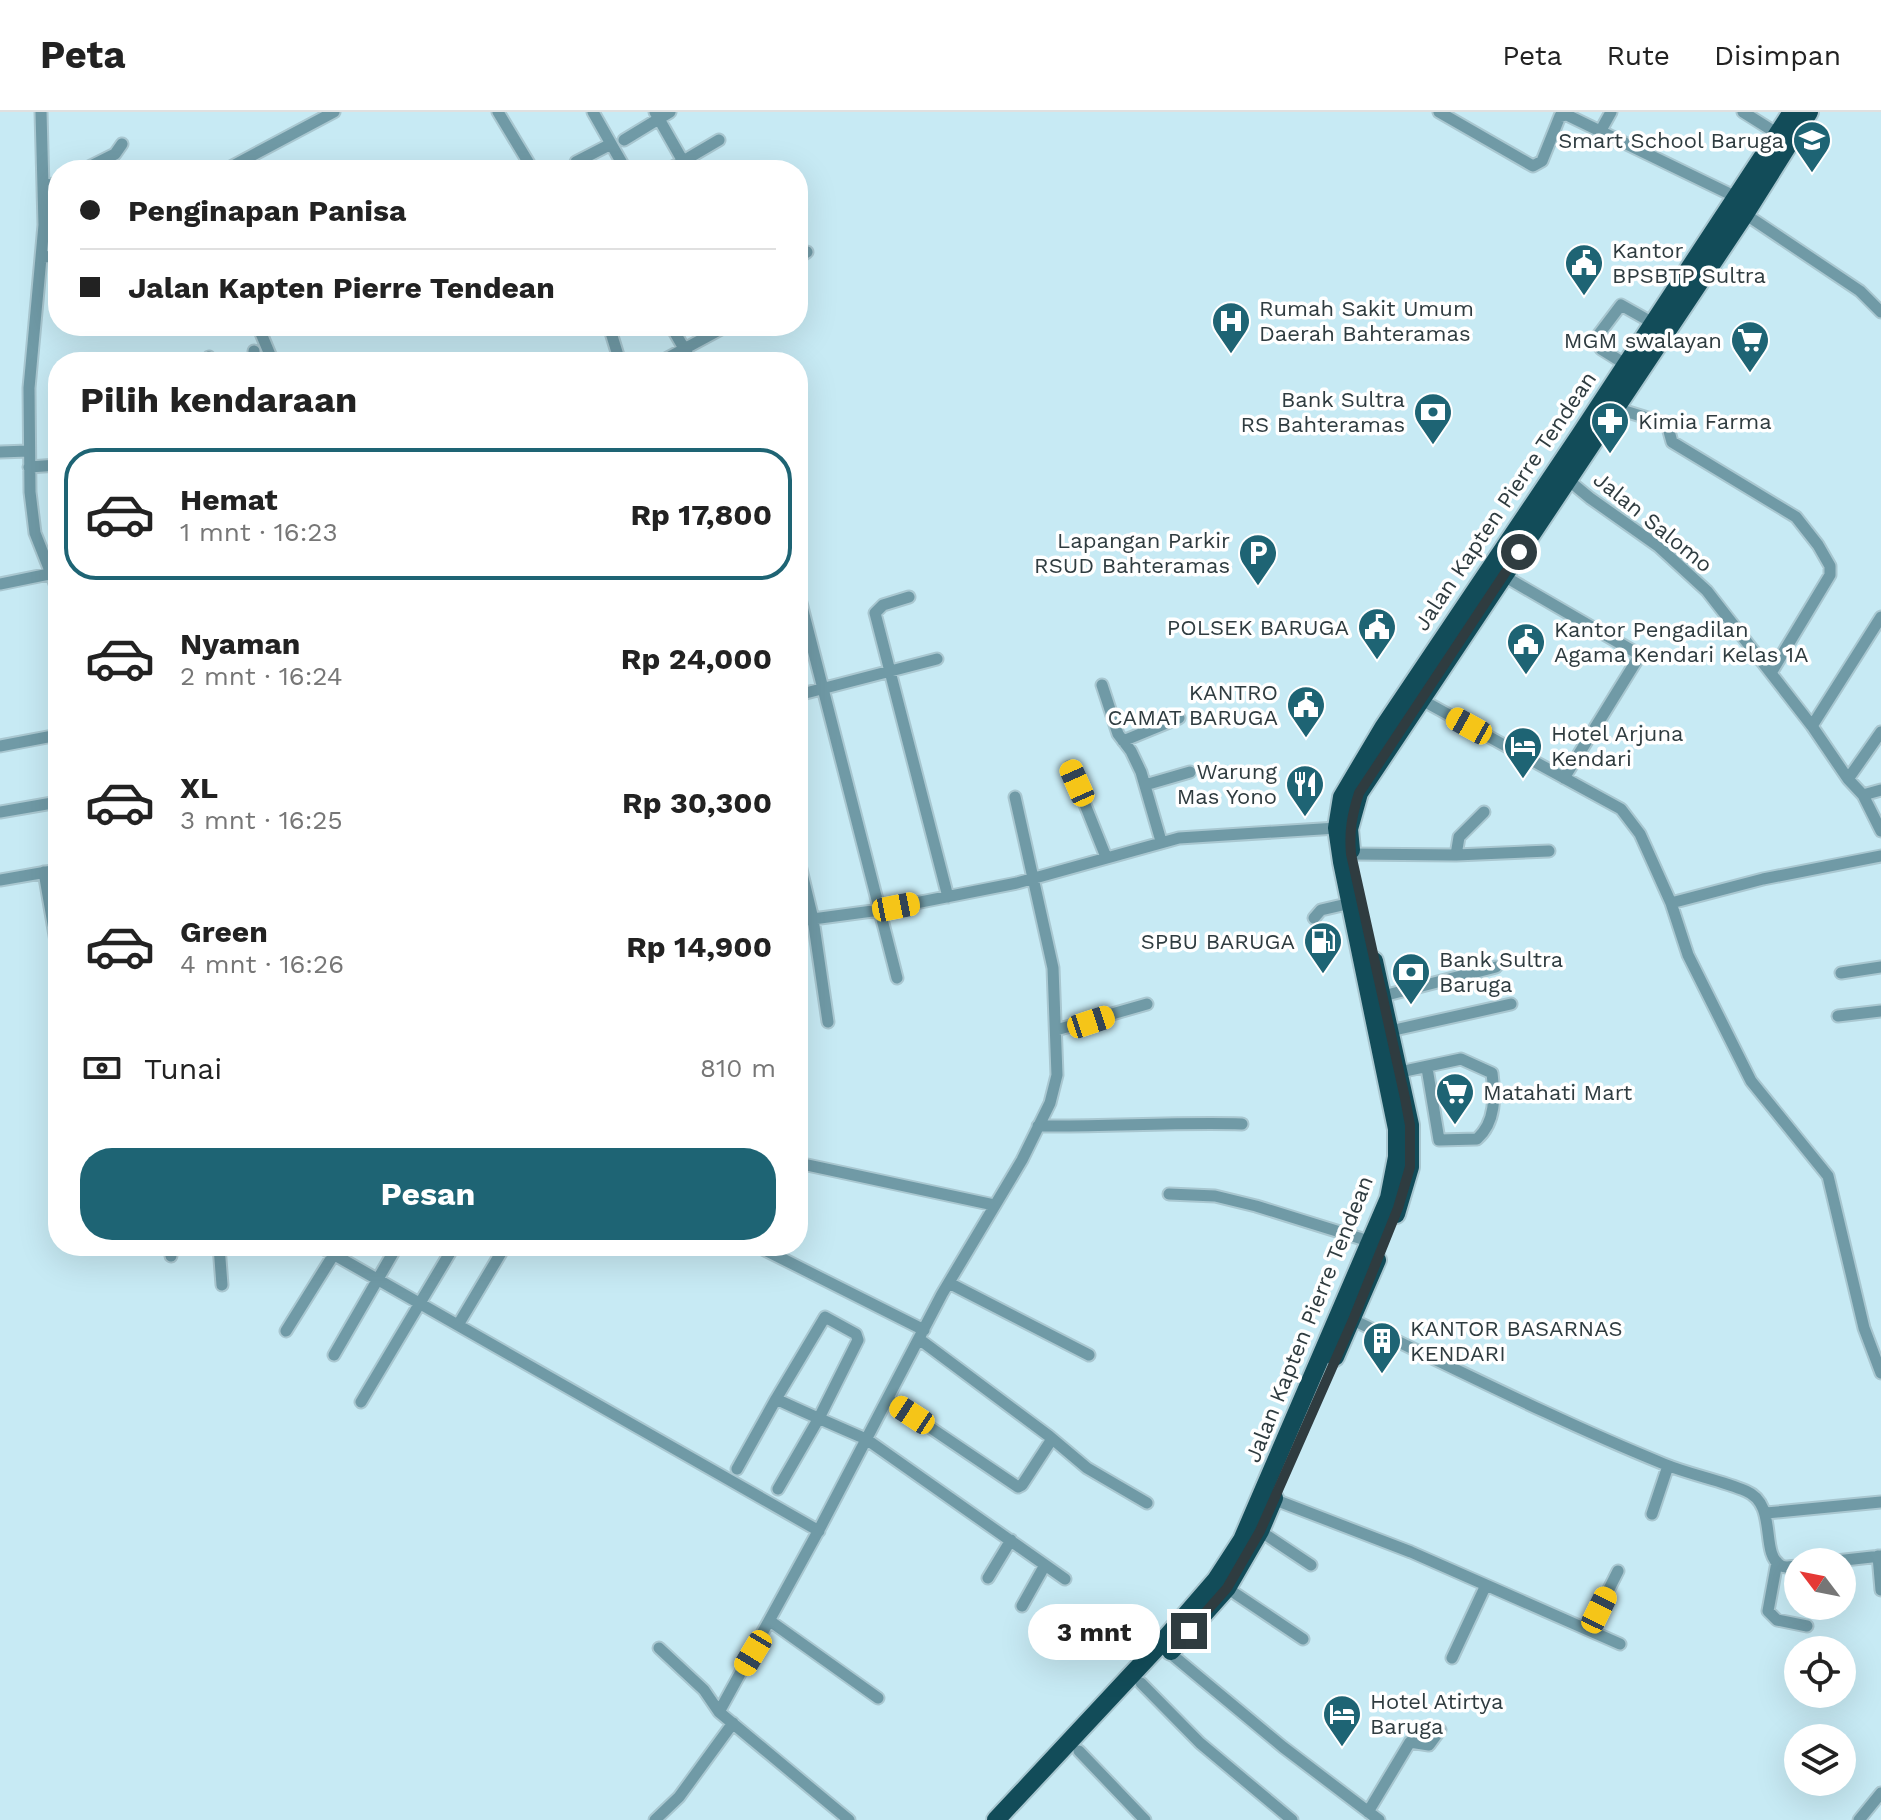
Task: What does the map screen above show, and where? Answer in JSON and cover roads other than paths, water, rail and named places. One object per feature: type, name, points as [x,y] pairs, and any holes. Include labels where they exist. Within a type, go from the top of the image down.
[{"type":"highway","name":"Jalan Kapten Pierre Tendean","points":[[996,1820],[1216,1580],[1242,1540],[1320,1377],[1353,1320],[1398,1208],[1410,1167],[1410,1125],[1383,996],[1371,974],[1351,903],[1337,828],[1342,797],[1383,728],[1458,629],[1586,439],[1615,408],[1741,206],[1792,112]]},
{"type":"highway","name":"Jalan Kapten Pierre Tendean","points":[[1013,1820],[1227,1588],[1260,1531],[1394,1181],[1397,1129],[1351,854],[1349,829],[1359,793],[1420,699],[1458,629],[1504,576],[1567,479],[1625,364],[1809,112]]},
{"type":"street","points":[[41,112],[43,257],[30,368],[28,451],[35,533],[48,571]]},
{"type":"street","points":[[244,160],[334,112]]},
{"type":"street","points":[[498,112],[527,160]]},
{"type":"street","points":[[593,112],[620,160]]},
{"type":"street","points":[[624,140],[657,115],[670,112]]},
{"type":"street","points":[[1439,112],[1533,166],[1542,161],[1561,114],[1601,130],[1741,206],[1850,284],[1881,312]]},
{"type":"street","points":[[1601,130],[1611,112]]},
{"type":"street","points":[[1743,112],[1778,134]]},
{"type":"street","points":[[657,115],[682,160]]},
{"type":"street","points":[[693,160],[719,140]]},
{"type":"street","points":[[103,160],[115,154],[122,144]]},
{"type":"street","points":[[580,160],[611,144]]},
{"type":"street","points":[[44,186],[48,185]]},
{"type":"street","points":[[43,257],[48,257]]},
{"type":"street","points":[[1625,364],[1601,349],[1596,338],[1621,305],[1653,323]]},
{"type":"street","points":[[677,336],[686,352]]},
{"type":"street","points":[[677,352],[707,336]]},
{"type":"street","points":[[1615,408],[1667,424],[1672,442],[1796,517],[1818,545],[1830,566],[1830,575],[1771,673]]},
{"type":"street","points":[[0,452],[28,451]]},
{"type":"street","points":[[29,467],[48,466]]},
{"type":"street","name":"Jalan Salomo","points":[[1567,479],[1658,546],[1716,602],[1863,795],[1881,831]]},
{"type":"street","points":[[0,584],[48,574]]},
{"type":"street","points":[[1504,576],[1640,655],[1564,778]]},
{"type":"street","points":[[909,597],[883,605],[875,613],[948,897]]},
{"type":"street","points":[[1812,726],[1881,617]]},
{"type":"street","points":[[808,629],[897,978]]},
{"type":"street","points":[[808,693],[937,659]]},
{"type":"street","points":[[1102,685],[1123,741],[1134,756],[1145,785],[1161,841]]},
{"type":"street","points":[[1420,699],[1621,809],[1640,834],[1671,903],[1688,955],[1751,1081],[1828,1176],[1864,1328],[1881,1373]]},
{"type":"street","points":[[1123,741],[1179,718]]},
{"type":"street","points":[[1848,779],[1881,732]]},
{"type":"street","points":[[0,746],[48,737]]},
{"type":"street","points":[[1070,767],[1106,857]]},
{"type":"street","points":[[1145,785],[1190,772]]},
{"type":"street","points":[[1863,795],[1881,790]]},
{"type":"street","points":[[719,1712],[819,1531],[949,1283],[1022,1160],[1056,1084],[1053,968],[1015,797]]},
{"type":"street","points":[[0,812],[48,804]]},
{"type":"street","points":[[1456,855],[1459,837],[1484,812]]},
{"type":"street","points":[[808,920],[880,910],[1034,879],[1161,841],[1337,828]]},
{"type":"street","points":[[1351,854],[1456,855],[1549,851]]},
{"type":"street","points":[[1671,903],[1763,879],[1881,856]]},
{"type":"street","points":[[0,880],[48,871]]},
{"type":"street","points":[[44,872],[48,895]]},
{"type":"street","points":[[808,898],[828,1022]]},
{"type":"street","points":[[1314,918],[1321,910],[1351,903]]},
{"type":"street","points":[[1383,996],[1496,967]]},
{"type":"street","points":[[1841,973],[1881,967]]},
{"type":"street","points":[[1056,1030],[1147,1004]]},
{"type":"street","points":[[1390,1031],[1511,1004]]},
{"type":"street","points":[[1838,1016],[1881,1011]]},
{"type":"street","points":[[1400,1072],[1464,1059],[1492,1073],[1492,1113],[1489,1125],[1477,1139],[1439,1140],[1427,1068]]},
{"type":"street","points":[[1038,1126],[1194,1122],[1242,1124]]},
{"type":"street","points":[[808,1165],[994,1205]]},
{"type":"street","points":[[1169,1194],[1215,1196],[1372,1242]]},
{"type":"street","points":[[220,1256],[222,1285]]},
{"type":"street","points":[[286,1331],[332,1256]]},
{"type":"street","points":[[344,1256],[377,1280],[819,1531]]},
{"type":"street","points":[[334,1355],[391,1256]]},
{"type":"street","points":[[361,1402],[448,1256]]},
{"type":"street","points":[[458,1325],[499,1256]]},
{"type":"street","points":[[775,1256],[921,1335],[1087,1468],[1147,1503]]},
{"type":"street","points":[[949,1283],[1089,1355]]},
{"type":"street","points":[[737,1469],[822,1318],[829,1318],[856,1334],[858,1340],[819,1418],[778,1489]]},
{"type":"street","points":[[1353,1320],[1567,1422],[1668,1466],[1749,1492],[1766,1513],[1771,1547],[1777,1562],[1768,1611],[1777,1620],[1807,1626]]},
{"type":"street","points":[[776,1399],[866,1439],[1065,1579]]},
{"type":"street","points":[[888,1399],[1018,1487],[1052,1439]]},
{"type":"street","points":[[1652,1514],[1668,1466]]},
{"type":"street","points":[[1273,1499],[1486,1585],[1620,1644]]},
{"type":"street","points":[[1766,1513],[1881,1502]]},
{"type":"street","points":[[1260,1531],[1311,1565]]},
{"type":"street","points":[[988,1578],[1011,1540]]},
{"type":"street","points":[[1856,1559],[1879,1556],[1881,1590]]},
{"type":"street","points":[[1777,1562],[1784,1566]]},
{"type":"street","points":[[1022,1606],[1045,1565]]},
{"type":"street","points":[[1589,1629],[1618,1571]]},
{"type":"street","points":[[1452,1658],[1486,1585]]},
{"type":"street","points":[[1227,1588],[1303,1639]]},
{"type":"street","points":[[770,1621],[878,1698]]},
{"type":"street","points":[[659,1648],[704,1690],[719,1712],[849,1820]]},
{"type":"street","points":[[1170,1653],[1293,1755],[1379,1820]]},
{"type":"street","points":[[1141,1683],[1200,1743],[1292,1820]]},
{"type":"street","points":[[655,1820],[679,1797],[733,1723]]},
{"type":"street","points":[[1368,1812],[1410,1742],[1429,1745],[1440,1730]]},
{"type":"street","points":[[1079,1751],[1145,1820]]},
{"type":"street","points":[[1859,1820],[1881,1793]]},
{"type":"place","name":"Smart School Baruga","points":[[1812,174]]},
{"type":"place","name":"Kantor BPSBTP Sultra","points":[[1584,297]]},
{"type":"place","name":"Rumah Sakit Umum Daerah Bahteramas","points":[[1231,355]]},
{"type":"place","name":"MGM swalayan","points":[[1750,374]]},
{"type":"place","name":"Bank Sultra RS Bahteramas","points":[[1433,446]]},
{"type":"place","name":"Kimia Farma","points":[[1610,455]]},
{"type":"place","name":"Lapangan Parkir RSUD Bahteramas","points":[[1258,587]]},
{"type":"place","name":"POLSEK BARUGA","points":[[1377,661]]},
{"type":"place","name":"Kantor Pengadilan Agama Kendari Kelas 1A","points":[[1526,676]]},
{"type":"place","name":"KANTRO CAMAT BARUGA","points":[[1306,739]]},
{"type":"place","name":"Hotel Arjuna Kendari","points":[[1523,780]]},
{"type":"place","name":"Warung Mas Yono","points":[[1305,818]]},
{"type":"place","name":"SPBU BARUGA","points":[[1323,975]]},
{"type":"place","name":"Bank Sultra Baruga","points":[[1411,1006]]},
{"type":"place","name":"Matahati Mart","points":[[1455,1126]]},
{"type":"place","name":"KANTOR BASARNAS KENDARI","points":[[1382,1375]]},
{"type":"place","name":"Hotel Atirtya Baruga","points":[[1342,1748]]}]
